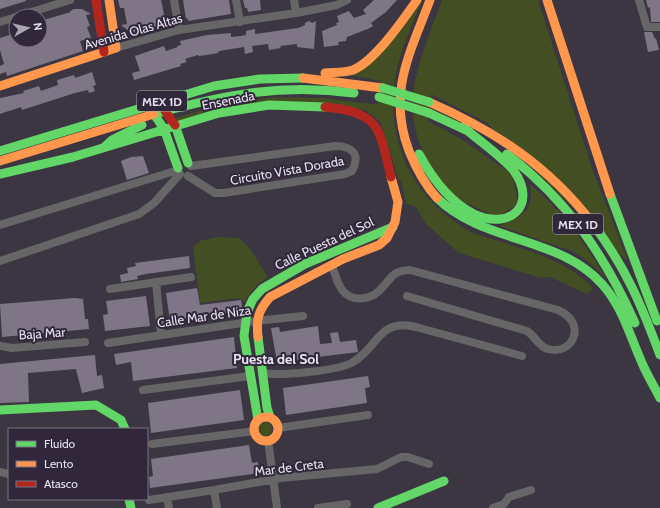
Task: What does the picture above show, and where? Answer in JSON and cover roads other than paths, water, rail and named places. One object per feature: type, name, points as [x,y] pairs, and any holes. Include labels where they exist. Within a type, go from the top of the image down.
[{"type":"main road","points":[[96,0],[104,52]]},
{"type":"main road","points":[[109,0],[116,48]]},
{"type":"main road","points":[[291,77],[354,69],[368,59],[401,22],[417,0]]},
{"type":"main road","points":[[430,0],[404,72],[399,98],[404,136],[419,176],[428,190],[440,202],[458,215],[477,225],[543,247],[571,260],[603,285],[621,314],[647,374],[660,398]]},
{"type":"main road","points":[[438,0],[411,74],[407,100],[410,128],[415,145],[424,166],[442,190],[463,206],[485,218],[504,219],[511,217],[517,212],[524,194],[519,177],[513,170],[463,127]]},
{"type":"main road","points":[[547,0],[605,181],[660,331]]},
{"type":"main road","name":"Avenida Olas Altas","points":[[0,86],[116,48]]},
{"type":"main road","name":"MEX 1D","points":[[0,151],[214,86],[260,79],[291,77],[329,80],[382,88],[429,102],[502,138],[545,170],[573,199],[610,247],[628,278],[660,355]]},
{"type":"main road","name":"MEX 1D","points":[[0,161],[208,99],[267,90],[314,89],[342,91],[380,97],[429,113],[463,127],[522,165],[554,194],[598,252],[627,305],[660,392]]},
{"type":"main road","name":"Ensenada","points":[[0,174],[51,163],[175,125],[226,112],[274,106],[336,108],[356,111],[370,118]]},
{"type":"main road","points":[[165,111],[175,125],[190,165]]},
{"type":"main road","points":[[103,148],[123,134],[141,127],[151,115],[164,129],[181,172]]},
{"type":"main road","name":"Calle Puesta del Sol","points":[[256,320],[264,304],[270,297],[311,275],[379,244],[387,238],[395,222],[398,202],[380,134],[376,124],[370,118]]},
{"type":"main road","points":[[171,148],[181,144]]},
{"type":"main road","name":"Calle Puesta del Sol","points":[[258,420],[244,336],[245,322],[249,305],[258,292],[305,264],[393,227]]},
{"type":"main road","points":[[305,264],[311,275]]},
{"type":"main road","points":[[256,320],[267,408],[270,417],[274,420],[278,428],[276,436],[268,440],[260,438],[254,431],[254,427],[258,420],[264,417],[270,417]]},
{"type":"main road","points":[[0,410],[96,405],[121,420],[125,428]]},
{"type":"main road","points":[[378,508],[444,481]]},
{"type":"street","points":[[44,8],[70,0]]},
{"type":"street","points":[[174,0],[179,30]]},
{"type":"street","points":[[236,0],[240,22]]},
{"type":"street","points":[[294,0],[296,13]]},
{"type":"street","name":"Avenida Olas Altas","points":[[116,48],[179,30],[296,13],[337,4],[347,0]]},
{"type":"street","points":[[638,0],[647,27],[660,27]]},
{"type":"street","name":"Circuito Vista Dorada","points":[[181,172],[215,193],[224,193],[345,174],[352,171],[355,165],[355,157],[353,150],[347,146],[335,146],[190,165]]},
{"type":"street","points":[[0,225],[181,172],[192,171],[190,165],[183,163],[181,172],[150,206],[139,214],[0,261]]},
{"type":"street","points":[[332,266],[342,290],[348,296],[359,299],[370,297],[380,290],[391,276],[397,272],[410,270],[558,310],[572,319],[575,326],[575,335],[571,342],[564,348],[548,349],[542,346],[534,335],[527,331],[407,296]]},
{"type":"street","points":[[110,289],[191,277]]},
{"type":"street","points":[[156,282],[161,334]]},
{"type":"street","name":"Calle Mar de Niza","points":[[108,343],[256,320],[303,316]]},
{"type":"street","points":[[262,373],[273,375],[336,368],[349,365],[355,361],[384,332],[395,325],[400,324],[522,356]]},
{"type":"street","name":"Baja Mar","points":[[0,346],[12,348],[85,342]]},
{"type":"street","points":[[143,390],[250,376]]},
{"type":"street","points":[[278,428],[368,415]]},
{"type":"street","points":[[152,444],[254,431]]},
{"type":"street","points":[[268,440],[277,508]]},
{"type":"street","name":"Mar de Creta","points":[[149,500],[274,480],[377,469],[401,458],[408,457],[429,464]]},
{"type":"street","points":[[214,490],[217,508]]},
{"type":"street","points":[[492,508],[505,506],[509,497],[531,490]]},
{"type":"street","points":[[167,497],[169,508]]},
{"type":"street","points":[[318,508],[347,504]]},
{"type":"district","name":"Puesta del Sol","points":[[276,359]]}]
